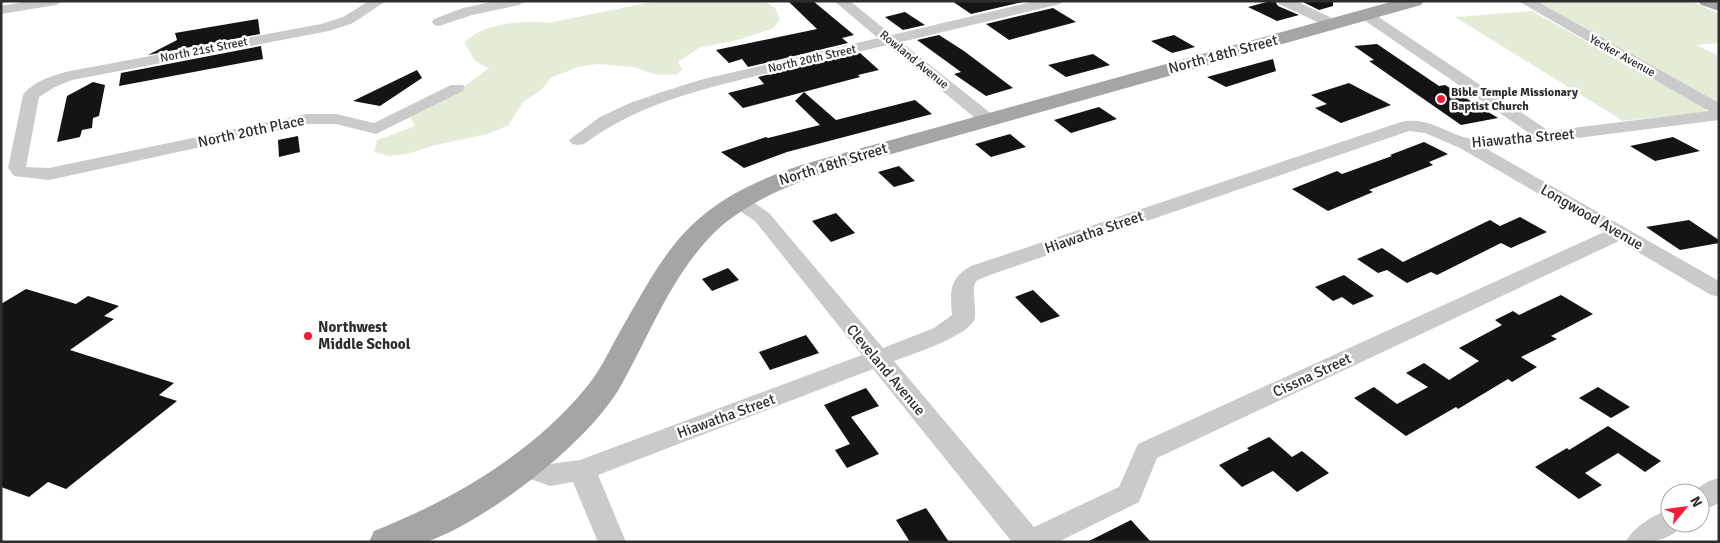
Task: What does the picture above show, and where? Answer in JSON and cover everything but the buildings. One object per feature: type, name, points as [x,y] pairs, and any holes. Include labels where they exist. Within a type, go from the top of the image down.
[{"type":"main road","name":"North 18th Street","points":[[387,542],[414,531],[468,504],[525,467],[571,425],[601,392],[653,299],[690,244],[700,232],[753,193],[793,175],[987,119],[1415,1]]},
{"type":"main road","points":[[1707,1],[1719,6]]},
{"type":"street","points":[[1,10],[56,1]]},
{"type":"street","name":"North 21st Street","points":[[38,174],[21,172],[17,168],[31,95],[39,88],[70,76],[339,24],[363,12],[379,1]]},
{"type":"street","points":[[440,22],[468,11],[519,1]]},
{"type":"street","name":"Rowland Avenue","points":[[841,1],[987,119]]},
{"type":"street","name":"North 20th Street","points":[[578,140],[605,120],[663,96],[700,85],[1054,1]]},
{"type":"street","points":[[1284,1],[1334,24]]},
{"type":"street","name":"Yecker Avenue","points":[[1525,1],[1719,110]]},
{"type":"street","points":[[1366,15],[1546,137]]},
{"type":"street","name":"North 20th Place","points":[[38,174],[60,172],[307,119],[336,119],[376,129],[457,88]]},
{"type":"street","name":"Hiawatha Street","points":[[525,467],[550,475],[582,470],[877,360],[942,334],[964,318],[962,299],[964,284],[967,278],[979,271],[1407,126],[1422,125],[1466,144],[1546,137],[1719,115]]},
{"type":"street","name":"Longwood Avenue","points":[[1466,144],[1719,290]]},
{"type":"street","name":"Cleveland Avenue","points":[[739,202],[762,217],[877,360],[1030,542]]},
{"type":"street","name":"Cissna Street","points":[[1030,542],[1129,494],[1147,451],[1619,233]]},
{"type":"street","points":[[1696,277],[1719,274]]},
{"type":"street","points":[[582,470],[612,542]]},
{"type":"street","points":[[1640,542],[1660,528]]},
{"type":"green space","points":[[656,1],[764,1],[775,8],[780,19],[774,28],[741,39],[699,48],[678,62],[682,70],[677,74],[653,74],[635,67],[597,64],[579,67],[552,77],[541,90],[523,102],[508,126],[487,134],[436,145],[407,154],[389,156],[374,152],[377,140],[415,126],[410,116],[454,94],[489,68],[475,60],[464,43],[481,31],[503,24],[548,23]]},
{"type":"green space","points":[[1530,1],[1691,1],[1719,14],[1719,43],[1697,45],[1719,56],[1719,106]]},
{"type":"green space","points":[[1532,11],[1706,108],[1706,112],[1623,121],[1455,17]]},
{"type":"place","name":"Bible Temple Missionary Baptist Church","points":[[1441,99]]},
{"type":"place","name":"Northwest Middle School","points":[[308,336]]}]
